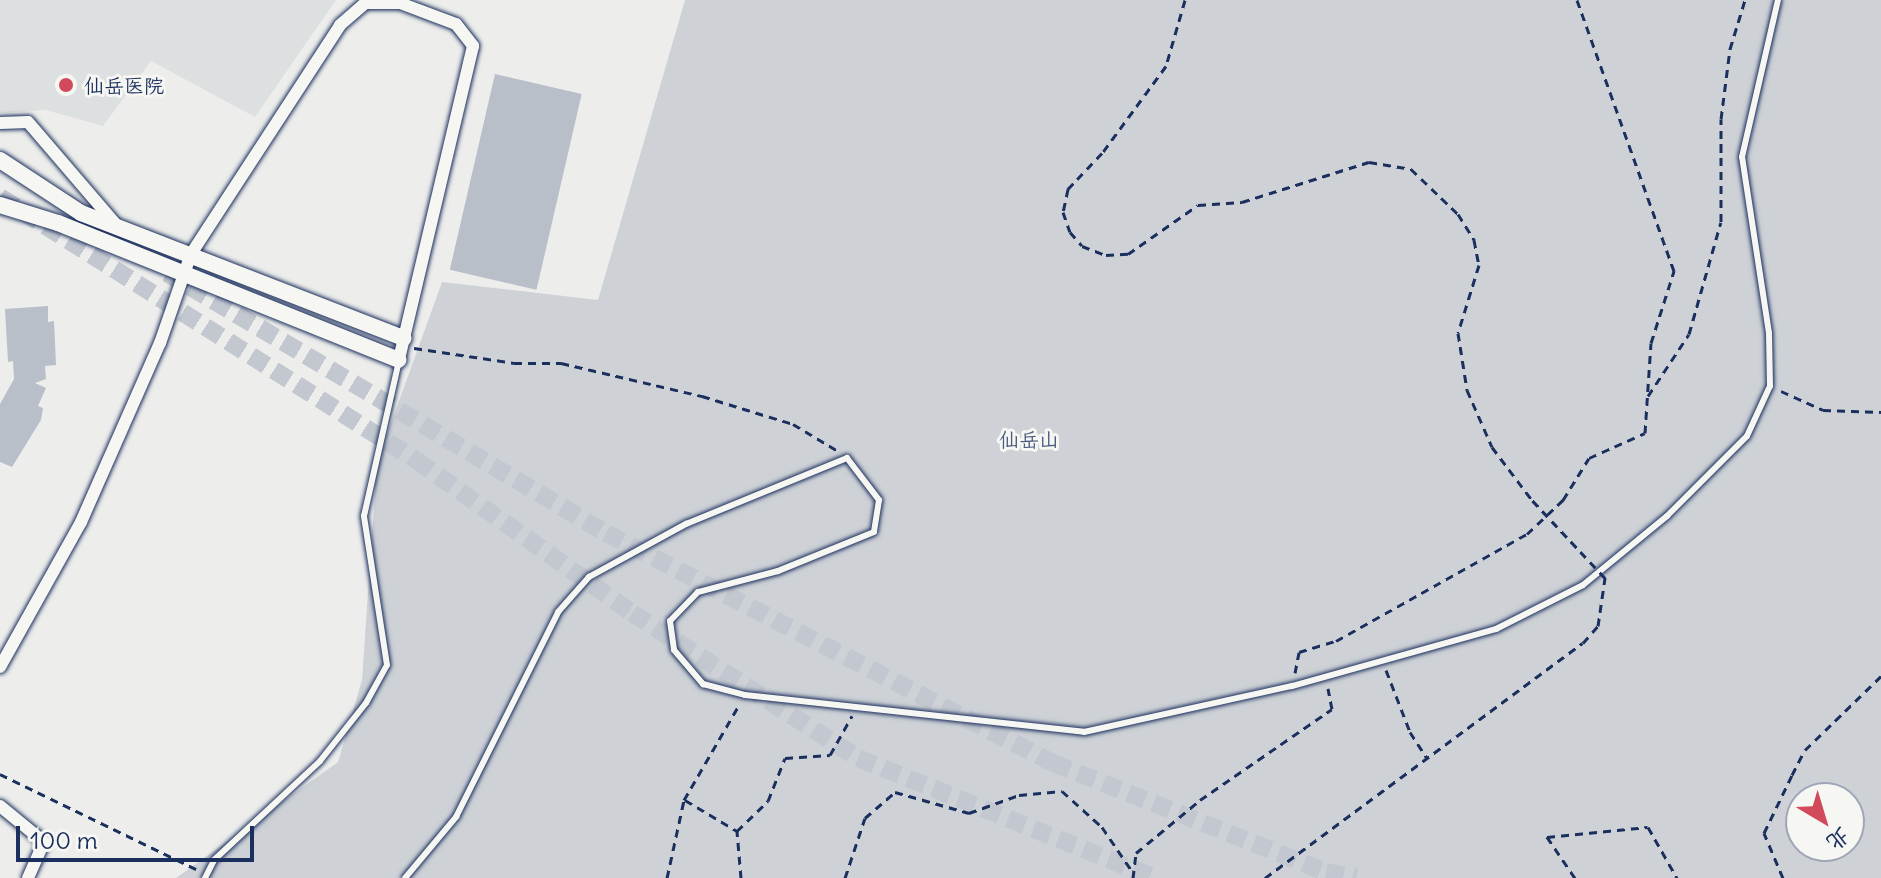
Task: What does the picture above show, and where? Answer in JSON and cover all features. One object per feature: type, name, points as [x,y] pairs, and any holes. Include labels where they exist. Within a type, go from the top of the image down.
[{"type":"street","points":[[0,667],[81,522],[160,343],[191,254],[340,25],[365,3],[400,3],[456,24],[473,46],[402,348]]},
{"type":"street","points":[[0,123],[28,122],[117,226]]},
{"type":"street","points":[[0,160],[81,213],[191,254],[402,348]]},
{"type":"street","points":[[0,205],[58,223],[184,276],[402,348]]},
{"type":"street","points":[[0,806],[44,842],[28,878]]},
{"type":"lane","points":[[405,878],[456,817],[558,612],[589,577],[686,524],[847,458],[879,500],[874,532],[778,571],[698,592],[670,621],[674,650],[703,684],[745,695],[1084,732],[1292,686],[1496,629],[1583,585],[1667,516],[1747,436],[1770,386],[1769,333],[1742,157],[1778,0]]},
{"type":"lane","points":[[206,876],[214,860],[320,761],[366,703],[387,665],[364,516],[402,348]]},
{"type":"path","points":[[1185,0],[1166,66],[1102,153],[1068,189],[1063,212],[1070,232],[1082,246],[1106,255],[1128,254],[1198,205],[1242,202],[1369,162],[1411,169],[1458,214],[1474,240],[1479,265],[1458,333],[1467,390],[1492,447],[1532,500],[1605,578],[1598,626],[1265,878]]},
{"type":"path","points":[[1292,686],[1299,652],[1336,641],[1527,534],[1563,500],[1589,458],[1645,433],[1651,343],[1674,271],[1577,0]]},
{"type":"path","points":[[1647,397],[1689,334],[1721,222],[1721,119],[1730,49],[1745,0]]},
{"type":"path","points":[[402,348],[514,363],[561,363],[702,396],[793,424],[847,458]]},
{"type":"path","points":[[1770,386],[1823,410],[1881,412]]},
{"type":"path","points":[[1383,660],[1426,757]]},
{"type":"path","points":[[1134,876],[1136,853],[1236,773],[1332,709],[1326,676]]},
{"type":"path","points":[[1783,878],[1764,833],[1792,775],[1805,750],[1881,676]]},
{"type":"path","points":[[667,878],[684,800],[745,695]]},
{"type":"path","points":[[737,831],[768,801],[785,758],[830,755],[857,705]]},
{"type":"path","points":[[0,774],[206,876]]},
{"type":"path","points":[[845,878],[865,818],[895,792],[969,813],[1019,795],[1062,791],[1102,827],[1134,876]]},
{"type":"path","points":[[684,800],[737,831]]},
{"type":"path","points":[[1575,878],[1547,837],[1648,827],[1677,878]]},
{"type":"path","points":[[737,831],[741,878]]},
{"type":"shaded area","name":"仙岳医院","points":[[0,0],[336,0],[255,117],[151,61],[103,126],[46,110],[0,113]]},
{"type":"green space","name":"仙岳山","points":[[685,0],[1881,0],[1881,878],[176,878],[338,762],[362,680],[377,462],[442,282],[598,300]]},
{"type":"building","points":[[495,74],[582,94],[537,290],[450,270]]},
{"type":"building","points":[[48,306],[48,322],[54,321],[56,365],[45,366],[46,379],[35,383],[46,388],[38,406],[43,408],[41,420],[12,467],[0,462],[0,404],[14,379],[13,361],[8,362],[5,309]]},
{"type":"tunnel","points":[[0,197],[416,460],[632,613],[858,758],[1155,878]]},
{"type":"tunnel","points":[[72,213],[122,245]]},
{"type":"tunnel","points":[[167,273],[606,533],[1053,763],[1326,872],[1356,878]]},
{"type":"place","name":"仙岳医院","points":[[66,85]]}]
